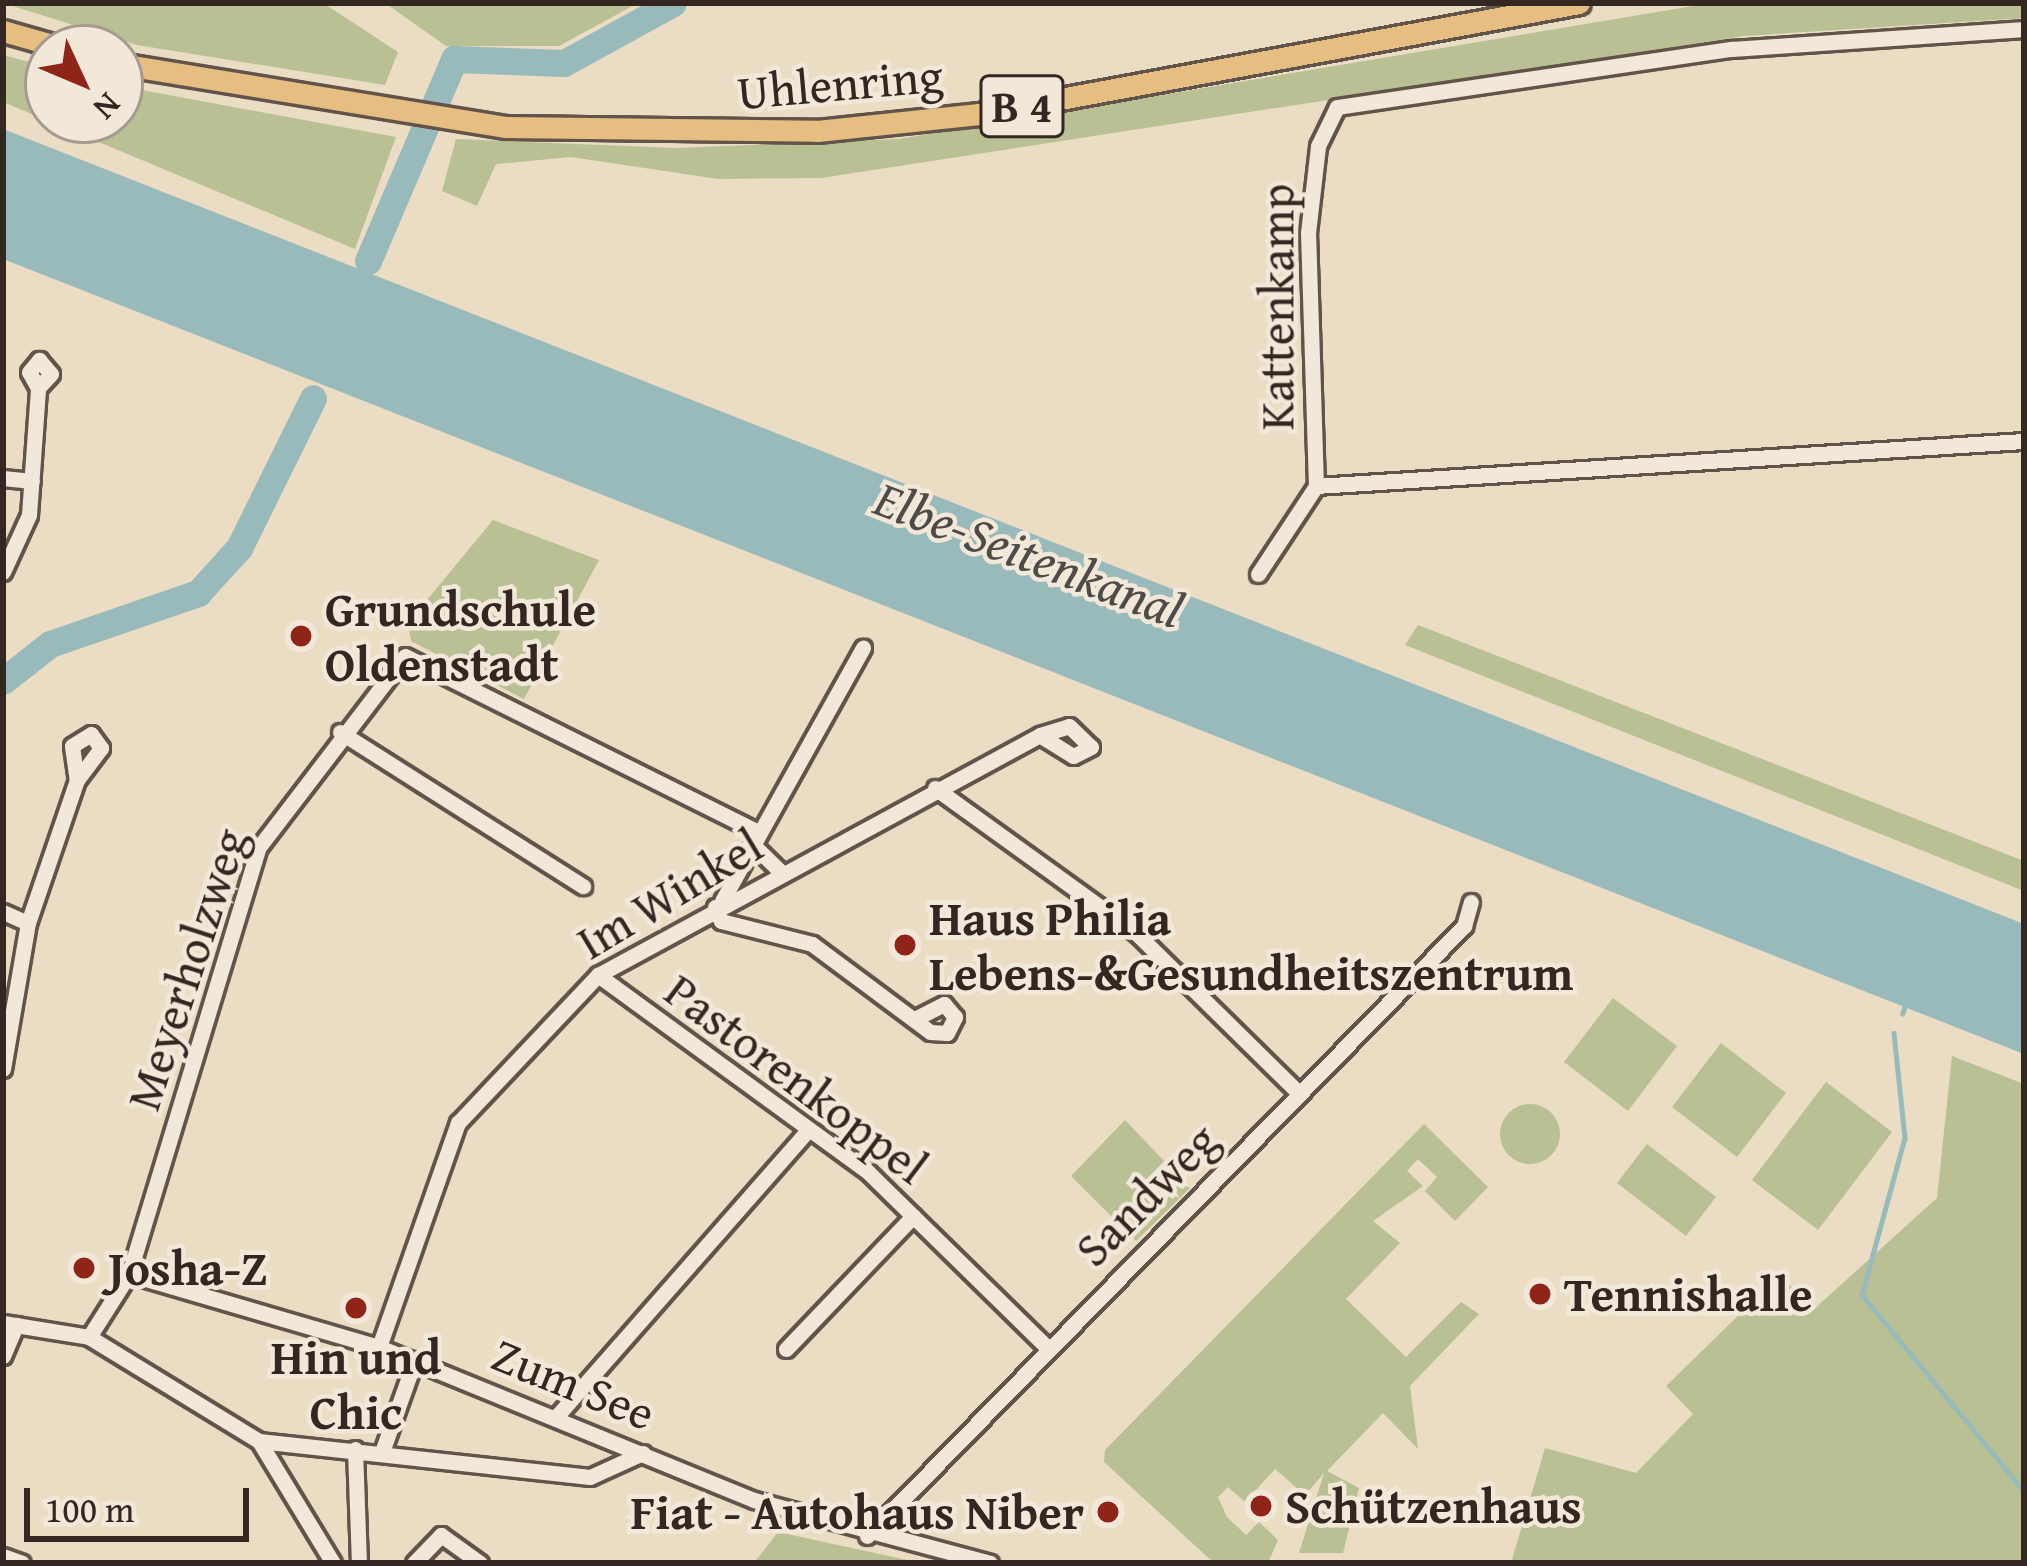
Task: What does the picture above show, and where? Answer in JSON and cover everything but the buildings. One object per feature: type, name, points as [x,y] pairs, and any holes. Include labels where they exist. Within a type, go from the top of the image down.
[{"type":"highway","name":"Uhlenring","points":[[144,68],[458,122],[679,136],[909,122],[1580,3]]},
{"type":"street","name":"Kattenkamp","points":[[1258,574],[1316,486],[1308,232],[1318,146],[1337,107],[1732,49],[2024,29]]},
{"type":"street","points":[[3,572],[24,536],[38,388]]},
{"type":"street","name":"Kattenkamp","points":[[1316,486],[2024,441]]},
{"type":"street","points":[[3,478],[32,481]]},
{"type":"street","points":[[863,648],[718,905],[721,921],[812,944],[915,1019]]},
{"type":"street","name":"Meyerholzweg","points":[[88,1337],[129,1274],[259,848],[340,732],[404,656],[755,838]]},
{"type":"street","points":[[340,732],[583,886]]},
{"type":"street","name":"Im Winkel","points":[[380,1347],[458,1123],[598,975],[718,905],[1040,735]]},
{"type":"street","points":[[3,1069],[28,922],[77,780]]},
{"type":"street","points":[[935,788],[1136,933],[1299,1093]]},
{"type":"street","points":[[755,838],[781,872]]},
{"type":"street","name":"Sandweg","points":[[867,1536],[1464,926],[1471,902]]},
{"type":"street","points":[[3,912],[28,922]]},
{"type":"street","name":"Pastorenkoppel","points":[[598,975],[808,1130],[914,1216],[1048,1348]]},
{"type":"street","points":[[556,1417],[808,1130]]},
{"type":"street","points":[[786,1349],[914,1216]]},
{"type":"street","name":"Zum See","points":[[129,1274],[380,1347],[643,1453],[867,1536],[990,1563]]},
{"type":"street","points":[[3,1355],[10,1324],[88,1337],[259,1441],[590,1477],[643,1453]]},
{"type":"street","points":[[382,1452],[415,1360]]},
{"type":"street","points":[[259,1441],[333,1563]]},
{"type":"street","points":[[355,1449],[358,1563]]},
{"type":"street","points":[[414,1563],[441,1534],[480,1563]]},
{"type":"street","points":[[3,1556],[22,1563]]},
{"type":"green space","points":[[3,3],[323,3],[398,52],[385,85],[144,46],[144,24],[70,24]]},
{"type":"green space","points":[[385,3],[638,3],[559,46],[446,46]]},
{"type":"green space","points":[[1711,3],[2024,3],[2024,18],[1744,36],[821,178],[718,179],[571,157],[496,164],[477,206],[442,191],[456,139],[676,148],[899,139]]},
{"type":"green space","points":[[3,55],[24,61],[24,111],[3,102]]},
{"type":"green space","points":[[144,90],[396,137],[355,249],[104,144],[144,144]]},
{"type":"green space","points":[[493,520],[599,560],[524,699],[411,641],[408,623]]},
{"type":"green space","points":[[1418,625],[2024,861],[2024,891],[1405,645]]},
{"type":"green space","points":[[1613,998],[1677,1046],[1628,1111],[1564,1062]]},
{"type":"green space","points":[[1721,1043],[1786,1093],[1737,1157],[1672,1107]]},
{"type":"green space","points":[[1952,1056],[2024,1084],[2024,1563],[1511,1563],[1545,1448],[1636,1473],[1693,1414],[1666,1386],[1780,1275],[1813,1310],[1937,1198]]},
{"type":"green space","points":[[1826,1082],[1892,1132],[1818,1230],[1752,1180]]},
{"type":"green space","points":[[1530,1104],[1551,1113],[1560,1134],[1551,1155],[1530,1164],[1509,1155],[1500,1134],[1509,1113]]},
{"type":"green space","points":[[1125,1120],[1190,1188],[1136,1241],[1071,1176]]},
{"type":"green space","points":[[1424,1124],[1488,1187],[1455,1221],[1425,1191],[1437,1177],[1418,1159],[1407,1171],[1423,1186],[1373,1221],[1400,1243],[1346,1299],[1406,1357],[1461,1302],[1479,1314],[1410,1386],[1418,1449],[1383,1413],[1327,1471],[1359,1488],[1343,1553],[1299,1553],[1324,1473],[1305,1495],[1275,1469],[1245,1502],[1228,1487],[1218,1497],[1227,1517],[1246,1535],[1259,1522],[1278,1540],[1268,1563],[1214,1563],[1104,1462],[1105,1450]]},
{"type":"green space","points":[[1647,1144],[1716,1197],[1686,1236],[1617,1183]]},
{"type":"green space","points":[[778,1532],[921,1563],[754,1563]]},
{"type":"water","name":"Elbe-Seitenkanal","points":[[3,129],[24,137],[24,144],[41,144],[2024,924],[2024,1054],[3,259]]},
{"type":"waterway","points":[[368,261],[454,59],[564,63],[673,3]]},
{"type":"waterway","points":[[3,681],[50,644],[198,593],[239,548],[313,398]]},
{"type":"waterway","points":[[1902,1014],[1905,1006]]},
{"type":"waterway","points":[[1894,1033],[1905,1138],[1862,1295],[2024,1491]]},
{"type":"place","name":"Grundschule Oldenstadt","points":[[301,636]]},
{"type":"place","name":"Haus Philia Lebens-&Gesundheitszentrum","points":[[905,945]]},
{"type":"place","name":"Josha-Z","points":[[84,1268]]},
{"type":"place","name":"Tennishalle","points":[[1540,1294]]},
{"type":"place","name":"Hin und Chic","points":[[356,1308]]},
{"type":"place","name":"Schützenhaus","points":[[1261,1506]]},
{"type":"place","name":"Fiat - Autohaus Niber","points":[[1108,1512]]}]
